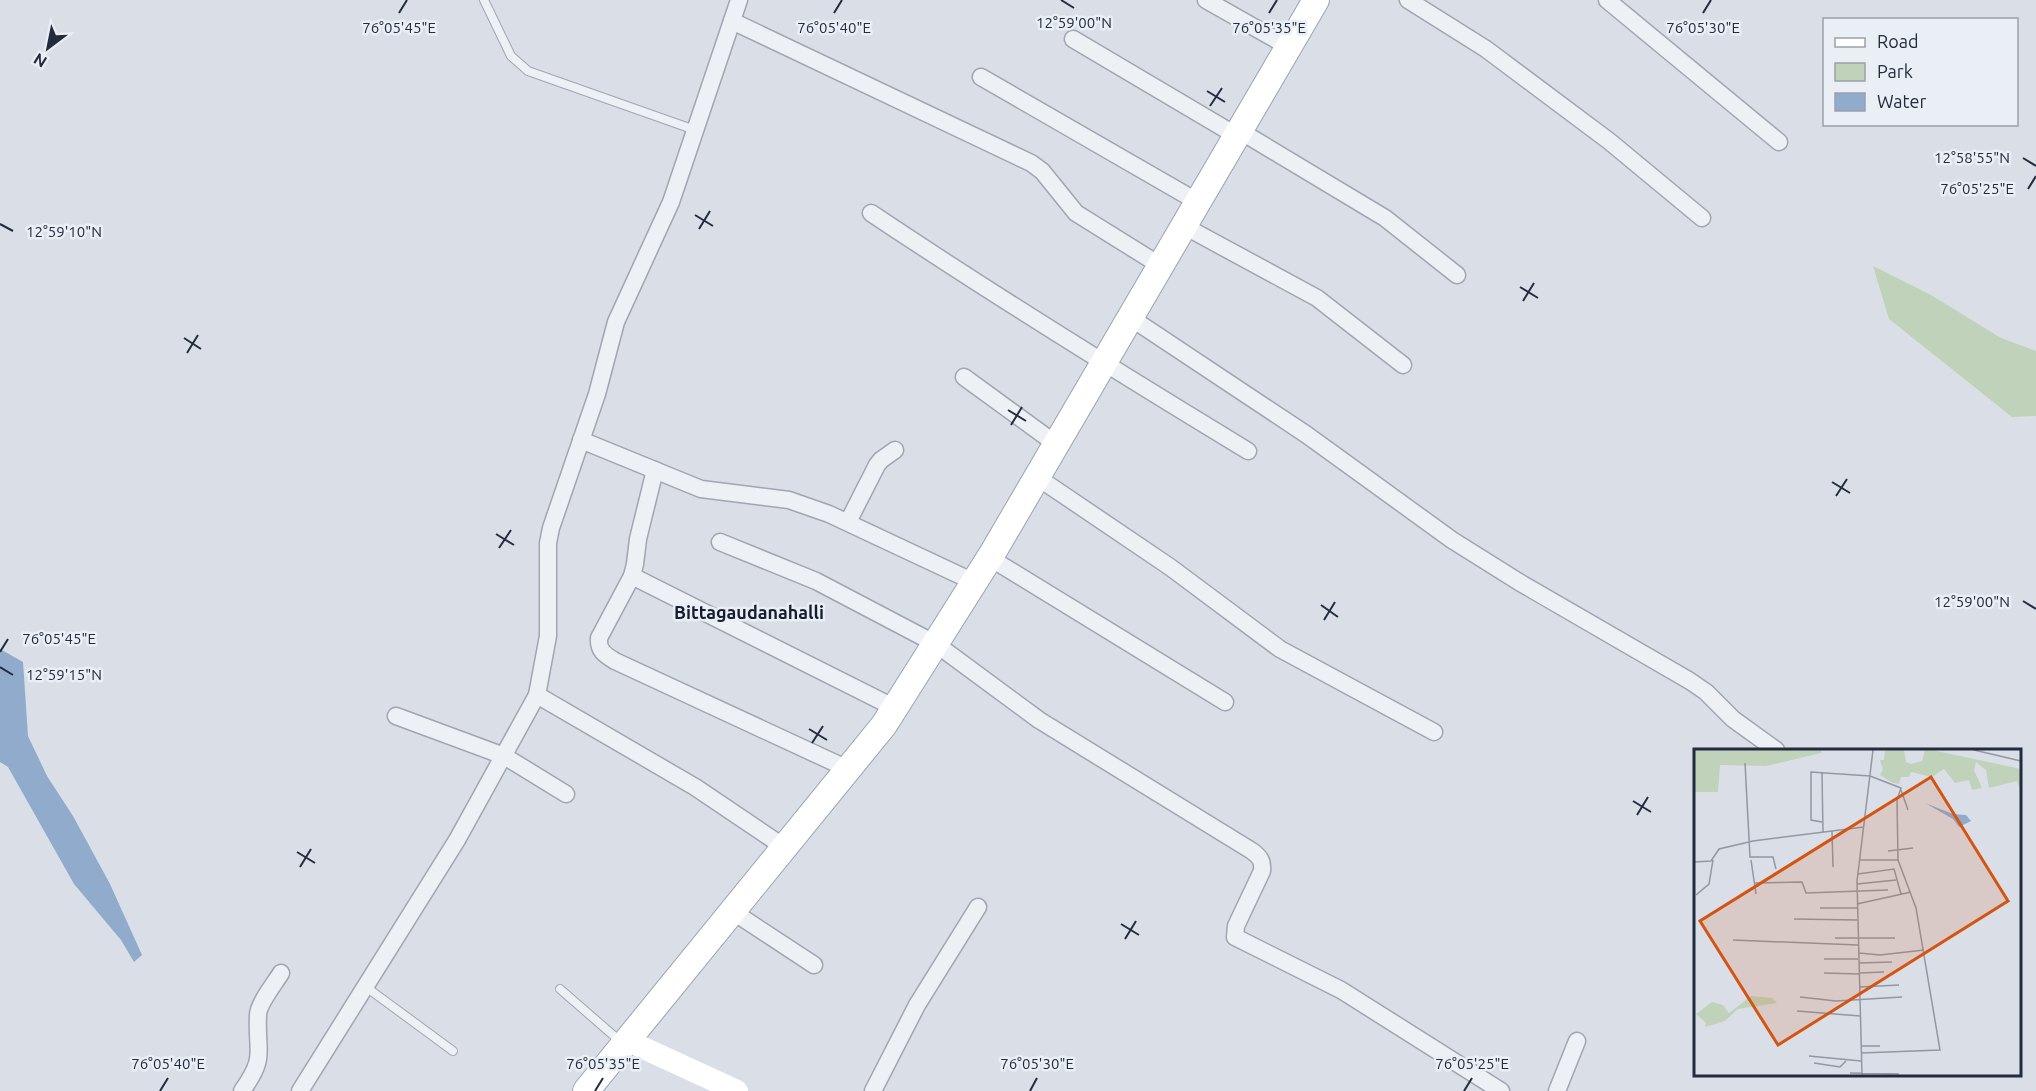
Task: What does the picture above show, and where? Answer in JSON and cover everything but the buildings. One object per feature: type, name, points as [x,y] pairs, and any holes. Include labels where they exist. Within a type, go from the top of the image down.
[{"type":"main road","points":[[586,1091],[884,725],[990,558],[1316,0]]},
{"type":"street","points":[[300,1091],[457,840],[537,695],[548,636],[549,536],[598,389],[615,322],[668,210],[739,0]]},
{"type":"street","points":[[1206,0],[1289,47]]},
{"type":"street","points":[[1408,0],[1486,49],[1609,141],[1702,218]]},
{"type":"street","points":[[1607,0],[1779,142]]},
{"type":"street","points":[[732,21],[1031,163],[1042,171],[1066,204],[1076,213],[1161,266]]},
{"type":"street","points":[[1072,39],[1385,218],[1457,275]]},
{"type":"street","points":[[981,78],[1198,202]]},
{"type":"street","points":[[871,213],[1104,363],[1248,451]]},
{"type":"street","points":[[1184,226],[1317,298],[1403,365]]},
{"type":"street","points":[[1131,318],[1307,435],[1452,540],[1690,681],[1706,692],[1733,719],[1775,749]]},
{"type":"street","points":[[964,377],[1056,444]]},
{"type":"street","points":[[581,440],[700,489],[789,500],[848,522],[975,582]]},
{"type":"street","points":[[848,522],[877,465],[881,459],[895,450]]},
{"type":"street","points":[[655,470],[638,539],[632,576],[599,638],[598,645],[603,653],[615,661],[848,769]]},
{"type":"street","points":[[1037,477],[1170,567],[1272,644],[1434,732]]},
{"type":"street","points":[[720,542],[816,581],[936,644],[1039,720],[1260,857],[1263,863],[1262,871],[1236,926],[1235,937],[1341,990],[1501,1091]]},
{"type":"street","points":[[990,558],[1225,702]]},
{"type":"street","points":[[632,576],[895,708]]},
{"type":"street","points":[[537,695],[695,787],[784,847]]},
{"type":"street","points":[[396,716],[504,756],[566,794]]},
{"type":"street","points":[[873,1091],[917,1005],[978,907]]},
{"type":"street","points":[[732,911],[814,965]]},
{"type":"street","points":[[242,1091],[258,1065],[260,1009],[281,973]]},
{"type":"street","points":[[1557,1091],[1577,1041]]},
{"type":"street","points":[[625,1042],[737,1091]]},
{"type":"lane","points":[[484,0],[511,56],[528,71],[695,130]]},
{"type":"lane","points":[[366,987],[453,1051]]},
{"type":"lane","points":[[560,989],[625,1042]]},
{"type":"green space","points":[[1873,266],[1931,295],[2001,338],[2036,351],[2036,416],[2012,417],[1889,319]]},
{"type":"water","points":[[0,649],[23,662],[28,736],[47,776],[73,816],[110,884],[142,955],[134,962],[121,940],[74,884],[8,767],[0,762]]},
{"type":"district","name":"Bittagaudanahalli","points":[[749,613]]}]
